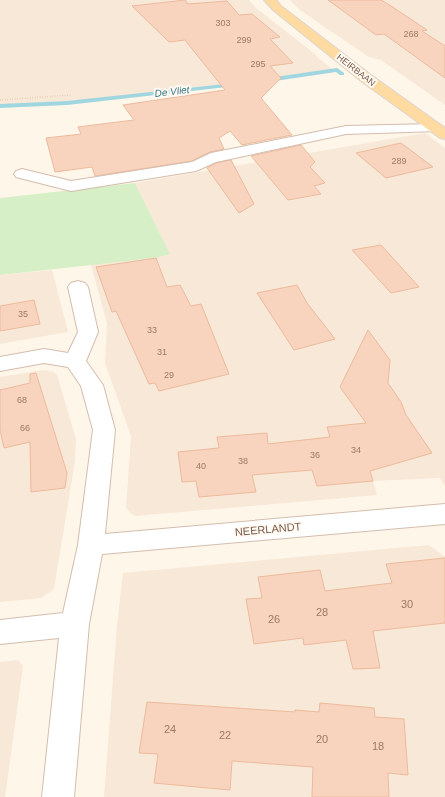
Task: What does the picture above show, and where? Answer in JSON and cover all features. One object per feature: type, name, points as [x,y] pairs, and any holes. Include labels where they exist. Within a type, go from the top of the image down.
[{"type":"main road","name":"HEIRBAAN","points":[[270,0],[277,8],[366,78],[440,131]]},
{"type":"street","points":[[22,174],[71,186],[196,166],[211,158],[346,130],[440,131]]},
{"type":"street","points":[[74,361],[88,332],[78,287]]},
{"type":"street","points":[[0,364],[44,356],[74,361],[92,385],[104,430],[91,545],[75,624],[58,797]]},
{"type":"street","name":"NEERLANDT","points":[[91,545],[445,514]]},
{"type":"street","points":[[0,632],[75,624]]},
{"type":"path","points":[[0,100],[71,95]]},
{"type":"shaded area","points":[[0,0],[249,0],[256,8],[332,69],[340,71],[84,100],[0,105]]},
{"type":"shaded area","points":[[290,0],[445,0],[445,105],[381,60],[369,57],[326,28],[299,9]]},
{"type":"shaded area","points":[[425,133],[445,148],[445,486],[440,478],[373,481],[377,495],[135,516],[130,513],[126,507],[131,436],[105,363],[107,323],[91,265],[156,258],[170,254],[135,183]]},
{"type":"shaded area","points":[[52,270],[68,332],[0,344],[0,275]]},
{"type":"shaded area","points":[[44,370],[54,372],[57,375],[76,439],[75,461],[54,589],[41,598],[0,602],[0,377]]},
{"type":"shaded area","points":[[429,545],[445,557],[445,797],[104,797],[117,625],[123,573]]},
{"type":"shaded area","points":[[18,660],[23,666],[5,797],[0,797],[0,662]]},
{"type":"green space","points":[[135,183],[170,254],[156,258],[0,275],[0,198]]},
{"type":"building","points":[[185,0],[188,4],[227,1],[239,15],[252,14],[280,37],[270,39],[293,63],[270,66],[281,78],[261,98],[292,135],[242,145],[230,131],[219,138],[224,149],[210,152],[192,161],[95,176],[92,167],[55,172],[46,138],[81,134],[78,127],[134,120],[123,105],[225,90],[185,40],[169,42],[132,6]]},
{"type":"building","points":[[328,0],[381,0],[427,30],[422,31],[445,46],[445,78],[384,34],[376,35]]},
{"type":"building","points":[[401,143],[433,167],[386,178],[356,153]]},
{"type":"building","points":[[301,145],[315,162],[310,167],[325,183],[314,186],[321,194],[288,200],[251,156]]},
{"type":"building","points":[[231,160],[254,204],[239,213],[207,168],[216,163]]},
{"type":"building","points":[[381,245],[419,287],[391,293],[352,250]]},
{"type":"building","points":[[156,258],[167,287],[180,285],[191,306],[201,304],[229,374],[159,391],[155,383],[149,384],[116,311],[112,312],[96,267]]},
{"type":"building","points":[[297,285],[307,303],[335,339],[294,350],[257,293]]},
{"type":"building","points":[[34,300],[40,324],[0,331],[0,306]]},
{"type":"building","points":[[368,330],[390,360],[388,383],[401,402],[406,415],[432,453],[370,471],[373,481],[317,486],[312,470],[252,475],[256,492],[199,497],[196,481],[182,482],[178,452],[219,448],[217,437],[267,433],[268,444],[330,437],[327,427],[366,423],[340,387]]},
{"type":"building","points":[[36,373],[67,473],[65,488],[31,492],[30,442],[4,448],[0,430],[0,390],[30,383],[30,374]]},
{"type":"building","points":[[445,558],[445,623],[373,631],[380,668],[353,669],[346,640],[304,645],[303,638],[254,644],[246,599],[262,598],[258,577],[320,570],[325,591],[392,583],[386,564]]},
{"type":"building","points":[[147,702],[295,712],[295,710],[319,712],[320,703],[374,708],[375,717],[404,719],[408,775],[388,773],[389,797],[312,797],[313,767],[232,761],[230,790],[154,783],[158,754],[139,753]]},
{"type":"waterway","name":"De Vliet","points":[[268,80],[337,70],[342,74]]},
{"type":"waterway","name":"De Vliet","points":[[0,106],[67,103],[234,85]]}]
